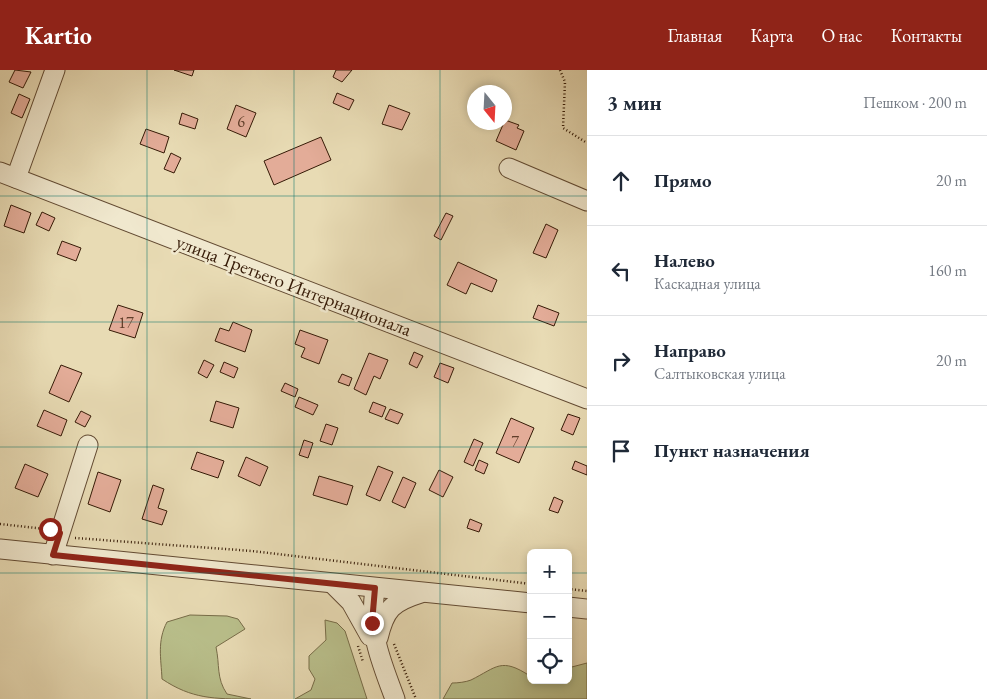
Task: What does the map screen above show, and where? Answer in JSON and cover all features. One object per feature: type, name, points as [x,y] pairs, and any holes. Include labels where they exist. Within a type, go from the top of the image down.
[{"type":"street","points":[[8,175],[55,70]]},
{"type":"street","points":[[509,168],[587,201]]},
{"type":"street","name":"улица Третьего Интернационала","points":[[8,175],[587,399]]},
{"type":"street","points":[[53,555],[88,446]]},
{"type":"street","points":[[0,549],[527,603]]},
{"type":"street","points":[[333,584],[345,594],[384,644]]},
{"type":"street","points":[[375,588],[372,623],[384,644]]},
{"type":"street","points":[[395,699],[384,644],[383,616],[392,606],[404,598],[422,593]]},
{"type":"street","points":[[572,607],[587,609]]},
{"type":"path","points":[[560,70],[565,82],[563,128],[587,143]]},
{"type":"path","points":[[0,524],[50,529],[80,539],[252,551],[527,584]]},
{"type":"path","points":[[572,589],[587,591]]},
{"type":"path","points":[[384,644],[416,699]]},
{"type":"green space","points":[[190,615],[227,616],[238,619],[245,629],[216,647],[220,677],[227,694],[251,699],[214,698],[194,694],[183,691],[162,679],[160,650],[167,622]]},
{"type":"green space","points":[[325,620],[337,623],[345,631],[367,699],[295,699],[311,690],[315,679],[309,669],[309,656],[326,640]]},
{"type":"green space","points":[[587,663],[587,699],[443,699],[452,683],[471,680],[499,666],[512,667],[527,674],[527,684],[572,684],[572,667]]},
{"type":"building","points":[[15,70],[31,72],[23,88],[9,82]]},
{"type":"building","points":[[174,70],[194,70],[192,76]]},
{"type":"building","points":[[336,70],[352,70],[342,82],[333,77]]},
{"type":"building","points":[[337,93],[354,100],[349,110],[333,103]]},
{"type":"building","points":[[19,94],[30,99],[22,118],[11,113]]},
{"type":"building","points":[[236,105],[256,113],[246,137],[227,129]]},
{"type":"building","points":[[389,105],[410,113],[402,130],[382,124]]},
{"type":"building","points":[[182,113],[198,119],[195,129],[179,124]]},
{"type":"building","points":[[512,122],[519,125],[517,128],[524,131],[516,150],[496,141],[501,130],[512,130]]},
{"type":"building","points":[[146,129],[169,137],[164,153],[140,144]]},
{"type":"building","points":[[321,137],[331,160],[274,185],[264,161]]},
{"type":"building","points":[[171,153],[181,158],[174,173],[164,169]]},
{"type":"building","points":[[11,205],[31,213],[24,233],[4,226]]},
{"type":"building","points":[[42,212],[55,218],[49,231],[36,225]]},
{"type":"building","points":[[446,213],[453,216],[441,240],[434,236]]},
{"type":"building","points":[[546,224],[558,230],[546,258],[533,253]]},
{"type":"building","points":[[62,241],[81,248],[76,261],[57,254]]},
{"type":"building","points":[[458,262],[497,280],[492,292],[471,283],[466,294],[447,285]]},
{"type":"building","points":[[118,305],[143,313],[135,338],[109,330]]},
{"type":"building","points":[[538,305],[559,313],[554,326],[533,318]]},
{"type":"building","points":[[233,322],[252,330],[245,352],[215,341],[220,328],[229,331]]},
{"type":"building","points":[[300,330],[328,340],[319,364],[301,357],[305,348],[295,344]]},
{"type":"building","points":[[414,352],[423,356],[417,368],[409,364]]},
{"type":"building","points":[[369,353],[388,360],[380,379],[374,376],[366,395],[354,389]]},
{"type":"building","points":[[204,360],[214,365],[207,378],[198,373]]},
{"type":"building","points":[[224,362],[238,368],[234,378],[220,372]]},
{"type":"building","points":[[440,363],[454,368],[448,383],[434,377]]},
{"type":"building","points":[[61,365],[82,373],[69,402],[49,393]]},
{"type":"building","points":[[342,374],[352,378],[349,386],[338,382]]},
{"type":"building","points":[[285,383],[298,389],[295,397],[281,391]]},
{"type":"building","points":[[299,397],[318,405],[313,415],[295,407]]},
{"type":"building","points":[[216,401],[239,408],[233,428],[210,421]]},
{"type":"building","points":[[373,402],[386,407],[382,417],[369,412]]},
{"type":"building","points":[[390,409],[403,414],[398,424],[385,419]]},
{"type":"building","points":[[44,410],[67,420],[61,436],[37,426]]},
{"type":"building","points":[[81,411],[91,416],[85,427],[75,422]]},
{"type":"building","points":[[568,414],[580,418],[573,435],[561,430]]},
{"type":"building","points":[[511,418],[534,428],[519,463],[496,453]]},
{"type":"building","points":[[326,424],[338,428],[332,445],[320,441]]},
{"type":"building","points":[[474,439],[483,443],[473,466],[464,462]]},
{"type":"building","points":[[304,440],[313,443],[308,458],[299,455]]},
{"type":"building","points":[[197,452],[224,461],[218,478],[191,469]]},
{"type":"building","points":[[246,457],[268,467],[260,486],[238,476]]},
{"type":"building","points":[[479,460],[488,464],[484,474],[475,470]]},
{"type":"building","points":[[575,461],[587,466],[587,475],[572,469]]},
{"type":"building","points":[[25,464],[48,474],[38,497],[15,488]]},
{"type":"building","points":[[378,466],[393,472],[380,501],[366,495]]},
{"type":"building","points":[[439,470],[453,477],[443,497],[429,490]]},
{"type":"building","points":[[98,472],[121,480],[110,512],[88,504]]},
{"type":"building","points":[[319,476],[353,486],[347,505],[313,495]]},
{"type":"building","points":[[403,477],[416,483],[405,508],[392,502]]},
{"type":"building","points":[[153,485],[164,489],[158,508],[167,511],[162,525],[142,519]]},
{"type":"building","points":[[554,497],[563,501],[558,513],[549,510]]},
{"type":"building","points":[[470,519],[482,524],[479,532],[467,528]]},
{"type":"route","points":[[50,529],[60,533],[53,555],[375,588],[372,623]]}]
